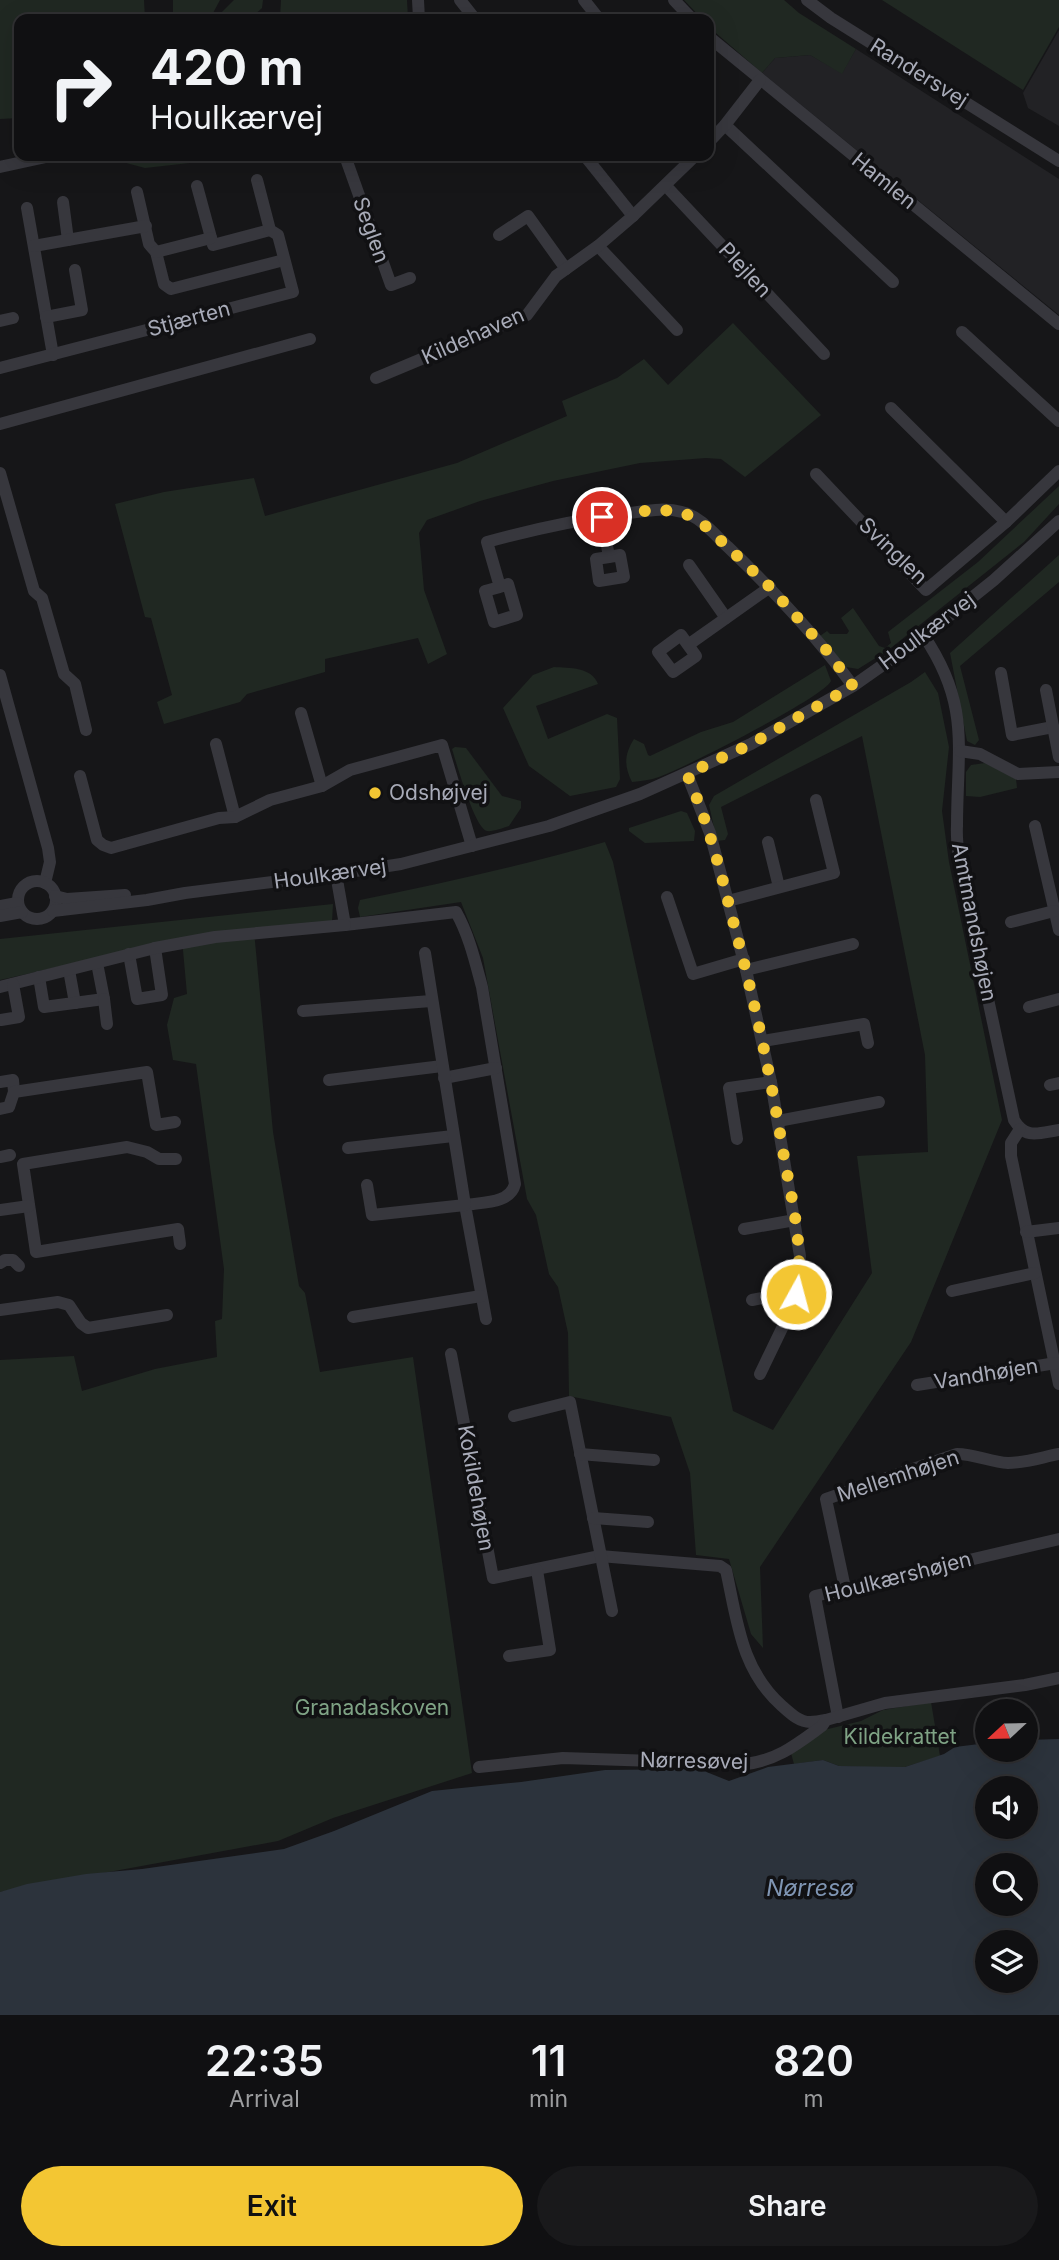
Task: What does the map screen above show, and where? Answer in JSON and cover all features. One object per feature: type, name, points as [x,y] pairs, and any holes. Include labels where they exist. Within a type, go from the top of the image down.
[{"type":"street","points":[[460,0],[471,14]]},
{"type":"street","points":[[583,0],[595,14]]},
{"type":"street","points":[[674,0],[687,14]]},
{"type":"street","name":"Randersvej","points":[[807,0],[831,18],[1059,159]]},
{"type":"street","name":"Hamlen","points":[[714,41],[1059,324]]},
{"type":"street","points":[[760,80],[715,132],[893,282]]},
{"type":"street","points":[[0,167],[28,161]]},
{"type":"street","name":"Seglen","points":[[347,161],[391,285],[410,278]]},
{"type":"street","points":[[588,161],[633,216]]},
{"type":"street","points":[[499,235],[528,216],[561,272],[598,246],[633,216],[690,161]]},
{"type":"street","name":"Stjærten","points":[[0,368],[293,292],[278,234],[270,230],[257,180]]},
{"type":"street","points":[[197,186],[213,245],[270,230]]},
{"type":"street","name":"Plejlen","points":[[666,186],[824,354]]},
{"type":"street","name":"Stjærten","points":[[138,192],[149,244],[156,252],[163,284],[171,289],[284,260]]},
{"type":"street","points":[[63,202],[68,240]]},
{"type":"street","points":[[27,208],[53,355]]},
{"type":"street","points":[[34,246],[146,226]]},
{"type":"street","points":[[156,252],[211,238]]},
{"type":"street","points":[[598,246],[677,330]]},
{"type":"street","points":[[46,317],[82,310],[75,270]]},
{"type":"street","name":"Kildehaven","points":[[376,378],[527,315],[561,272]]},
{"type":"street","points":[[962,332],[1059,421]]},
{"type":"street","points":[[0,424],[310,339]]},
{"type":"street","points":[[891,408],[1006,523]]},
{"type":"street","name":"Svinglen","points":[[816,474],[926,590],[1006,523],[1059,471]]},
{"type":"street","points":[[0,473],[34,591],[42,598],[64,674],[75,684],[86,730]]},
{"type":"street","points":[[500,587],[487,542],[602,517],[665,509],[687,513],[700,521],[770,587],[828,652],[853,686]]},
{"type":"street","points":[[602,517],[609,557]]},
{"type":"street","name":"Houlkærvej","points":[[52,911],[401,863],[549,826],[617,802],[687,774],[751,744],[853,686],[924,636],[994,580],[1059,521]]},
{"type":"street","points":[[689,565],[726,618]]},
{"type":"street","points":[[688,645],[770,587]]},
{"type":"street","name":"Amtmandshøjen","points":[[924,636],[935,652],[954,696],[960,751],[956,829],[960,869],[1014,1120],[1020,1129]]},
{"type":"street","points":[[1000,673],[1012,735],[1053,727]]},
{"type":"street","points":[[0,675],[48,848],[50,862],[45,883]]},
{"type":"street","points":[[1046,690],[1059,757]]},
{"type":"street","points":[[301,713],[321,786]]},
{"type":"street","points":[[216,744],[235,817]]},
{"type":"street","points":[[80,776],[97,840],[111,848],[219,818],[235,817],[270,800],[321,786],[350,770],[442,746],[472,846]]},
{"type":"street","points":[[960,751],[980,754],[1018,774],[1059,772]]},
{"type":"street","points":[[687,774],[710,833],[763,1041],[800,1256],[796,1294],[760,1374]]},
{"type":"street","points":[[728,901],[834,873],[816,800]]},
{"type":"street","points":[[1035,826],[1059,930]]},
{"type":"street","points":[[768,842],[779,887]]},
{"type":"street","points":[[336,874],[345,925]]},
{"type":"street","points":[[32,881],[45,883],[55,896],[52,911],[46,917],[37,919],[28,918],[20,907],[18,894],[23,886],[32,881]]},
{"type":"street","name":"Houlkærvej","points":[[55,896],[84,899],[185,893]]},
{"type":"street","points":[[667,897],[693,974],[853,944]]},
{"type":"street","points":[[0,906],[20,907]]},
{"type":"street","points":[[0,916],[20,907]]},
{"type":"street","points":[[1011,922],[1054,911]]},
{"type":"street","points":[[1,1020],[19,1017],[6,986],[155,948],[215,937],[456,912],[479,974],[515,1184],[513,1193],[507,1198],[465,1205],[372,1215],[367,1185]]},
{"type":"street","points":[[130,954],[136,999],[163,995],[155,948]]},
{"type":"street","points":[[425,953],[453,1136],[486,1319]]},
{"type":"street","points":[[97,963],[107,1024]]},
{"type":"street","points":[[69,970],[75,1003]]},
{"type":"street","points":[[39,978],[44,1007],[104,999]]},
{"type":"street","points":[[1029,1007],[1059,999]]},
{"type":"street","points":[[303,1011],[431,1000]]},
{"type":"street","points":[[763,1041],[864,1024],[868,1043]]},
{"type":"street","points":[[329,1080],[496,1068]]},
{"type":"street","points":[[15,1092],[147,1072],[156,1125],[175,1122]]},
{"type":"street","points":[[0,1082],[13,1080],[15,1092],[9,1107],[0,1109]]},
{"type":"street","points":[[737,1139],[729,1088],[771,1082]]},
{"type":"street","points":[[778,1121],[880,1102]]},
{"type":"street","points":[[1059,1130],[1030,1134],[1020,1129],[1011,1143],[1011,1156],[1026,1232],[1059,1384]]},
{"type":"street","points":[[348,1147],[453,1136]]},
{"type":"street","points":[[176,1159],[159,1159],[147,1152],[127,1147],[23,1164],[36,1252],[177,1230],[180,1244]]},
{"type":"street","points":[[0,1210],[29,1206]]},
{"type":"street","points":[[744,1229],[795,1220]]},
{"type":"street","points":[[1026,1232],[1059,1228]]},
{"type":"street","points":[[0,1264],[5,1260],[13,1260],[19,1266]]},
{"type":"street","points":[[952,1291],[1035,1273]]},
{"type":"street","points":[[751,1300],[786,1293],[796,1294]]},
{"type":"street","points":[[353,1317],[481,1296]]},
{"type":"street","points":[[0,1310],[58,1302],[69,1305],[81,1323],[88,1328],[167,1315]]},
{"type":"street","name":"Kokildehøjen","points":[[451,1354],[493,1578],[600,1556],[720,1566],[726,1570],[743,1647],[751,1669],[774,1699],[791,1713],[809,1722],[832,1718]]},
{"type":"street","name":"Vandhøjen","points":[[917,1385],[1056,1363]]},
{"type":"street","points":[[514,1416],[570,1402],[612,1611]]},
{"type":"street","points":[[580,1454],[654,1460]]},
{"type":"street","name":"Mellemhøjen","points":[[845,1588],[826,1499],[957,1454],[970,1454],[1010,1463],[1059,1454]]},
{"type":"street","points":[[593,1518],[648,1522]]},
{"type":"street","name":"Houlkærshøjen","points":[[832,1718],[815,1596],[1059,1539]]},
{"type":"street","points":[[509,1656],[550,1650],[537,1570]]},
{"type":"street","name":"Nørresøvej","points":[[479,1767],[563,1758],[746,1764],[764,1762],[779,1755],[832,1718],[885,1703],[1059,1678]]},
{"type":"shaded area","points":[[1059,30],[1059,126],[1028,108],[1023,93]]},
{"type":"shaded area","points":[[856,49],[1059,179],[1059,315],[762,73],[775,58],[810,55],[842,73]]},
{"type":"green space","points":[[0,0],[144,0],[145,14],[14,14],[14,118],[0,119]]},
{"type":"green space","points":[[173,0],[220,0],[213,13],[173,14]]},
{"type":"green space","points":[[234,0],[263,0],[262,8],[255,14],[220,14]]},
{"type":"green space","points":[[281,0],[407,0],[408,14],[280,14]]},
{"type":"green space","points":[[684,0],[784,0],[799,13],[856,49],[842,74],[810,55],[775,58],[762,73],[714,31],[714,14],[697,14]]},
{"type":"green space","points":[[882,0],[1059,0],[1059,27],[1023,90]]},
{"type":"green space","points":[[119,161],[207,161],[145,168]]},
{"type":"green space","points":[[733,323],[821,415],[745,477],[721,459],[640,463],[553,481],[480,501],[427,520],[419,533],[424,590],[447,654],[428,664],[418,638],[325,659],[325,672],[247,694],[240,702],[164,724],[157,702],[172,695],[151,618],[145,617],[115,504],[164,492],[254,478],[265,516],[457,463],[567,416],[562,401],[617,378],[644,359],[668,385]]},
{"type":"green space","points":[[1059,486],[1059,504],[1024,542],[887,651],[858,669],[846,667],[820,636],[827,631],[830,634],[847,634],[849,631],[841,618],[853,608],[879,646],[885,648],[891,643],[888,632],[978,562]]},
{"type":"green space","points":[[1059,555],[1059,582],[960,666],[979,740],[975,745],[967,741],[950,653]]},
{"type":"green space","points":[[825,665],[831,681],[805,701],[752,732],[673,771],[653,779],[632,782],[626,760],[634,739],[644,744],[650,756],[701,732],[733,722]]},
{"type":"green space","points":[[554,667],[585,671],[595,678],[598,684],[536,706],[548,739],[607,714],[617,718],[620,779],[616,787],[570,796],[529,766],[503,708],[533,675]]},
{"type":"green space","points":[[925,672],[938,693],[949,747],[942,811],[949,862],[1002,1120],[911,1342],[760,1567],[763,1648],[751,1634],[729,1559],[696,1555],[690,1473],[671,1417],[569,1396],[568,1333],[558,1287],[549,1274],[536,1215],[527,1199],[483,958],[461,902],[360,917],[358,908],[360,900],[605,842],[613,862],[733,1411],[773,1430],[872,1273],[857,1156],[928,1152],[925,1055],[862,736],[721,807],[728,834],[725,840],[717,841],[709,805],[714,796]]},
{"type":"green space","points":[[466,748],[502,796],[521,801],[521,808],[509,826],[489,831],[482,827],[462,780],[452,749]]},
{"type":"green space","points":[[985,763],[1016,779],[1017,788],[980,797],[966,796],[966,772],[971,765]]},
{"type":"green space","points":[[681,811],[687,813],[695,831],[694,841],[645,843],[629,831],[629,828]]},
{"type":"green space","name":"Granadaskoven","points":[[333,904],[332,922],[254,931],[273,1132],[299,1286],[305,1293],[320,1372],[413,1357],[472,1773],[333,1818],[278,1841],[0,1892],[0,1360],[74,1356],[82,1391],[155,1369],[217,1357],[215,1321],[222,1319],[224,1269],[196,1064],[173,1060],[167,1025],[174,998],[187,994],[182,939],[0,980],[0,939]]},
{"type":"green space","name":"Kildekrattet","points":[[931,1702],[940,1756],[905,1767],[887,1768],[839,1766],[823,1760],[794,1764],[791,1753],[824,1730],[861,1721],[883,1710]]},
{"type":"water","name":"Nørresø","points":[[1059,1739],[1059,2015],[0,2015],[0,1892],[27,1884],[284,1849],[432,1791],[605,1770],[699,1769],[729,1781],[768,1767],[823,1760],[839,1766],[905,1767],[944,1754],[955,1747],[975,1744],[975,1762],[1038,1762],[1038,1740]]},
{"type":"place","name":"Odshøjvej","points":[[375,793]]},
{"type":"route","points":[[602,517],[665,509],[687,513],[700,521],[770,587],[828,652],[853,686],[751,744],[687,774],[710,833],[763,1041],[800,1256],[796,1294]]}]
